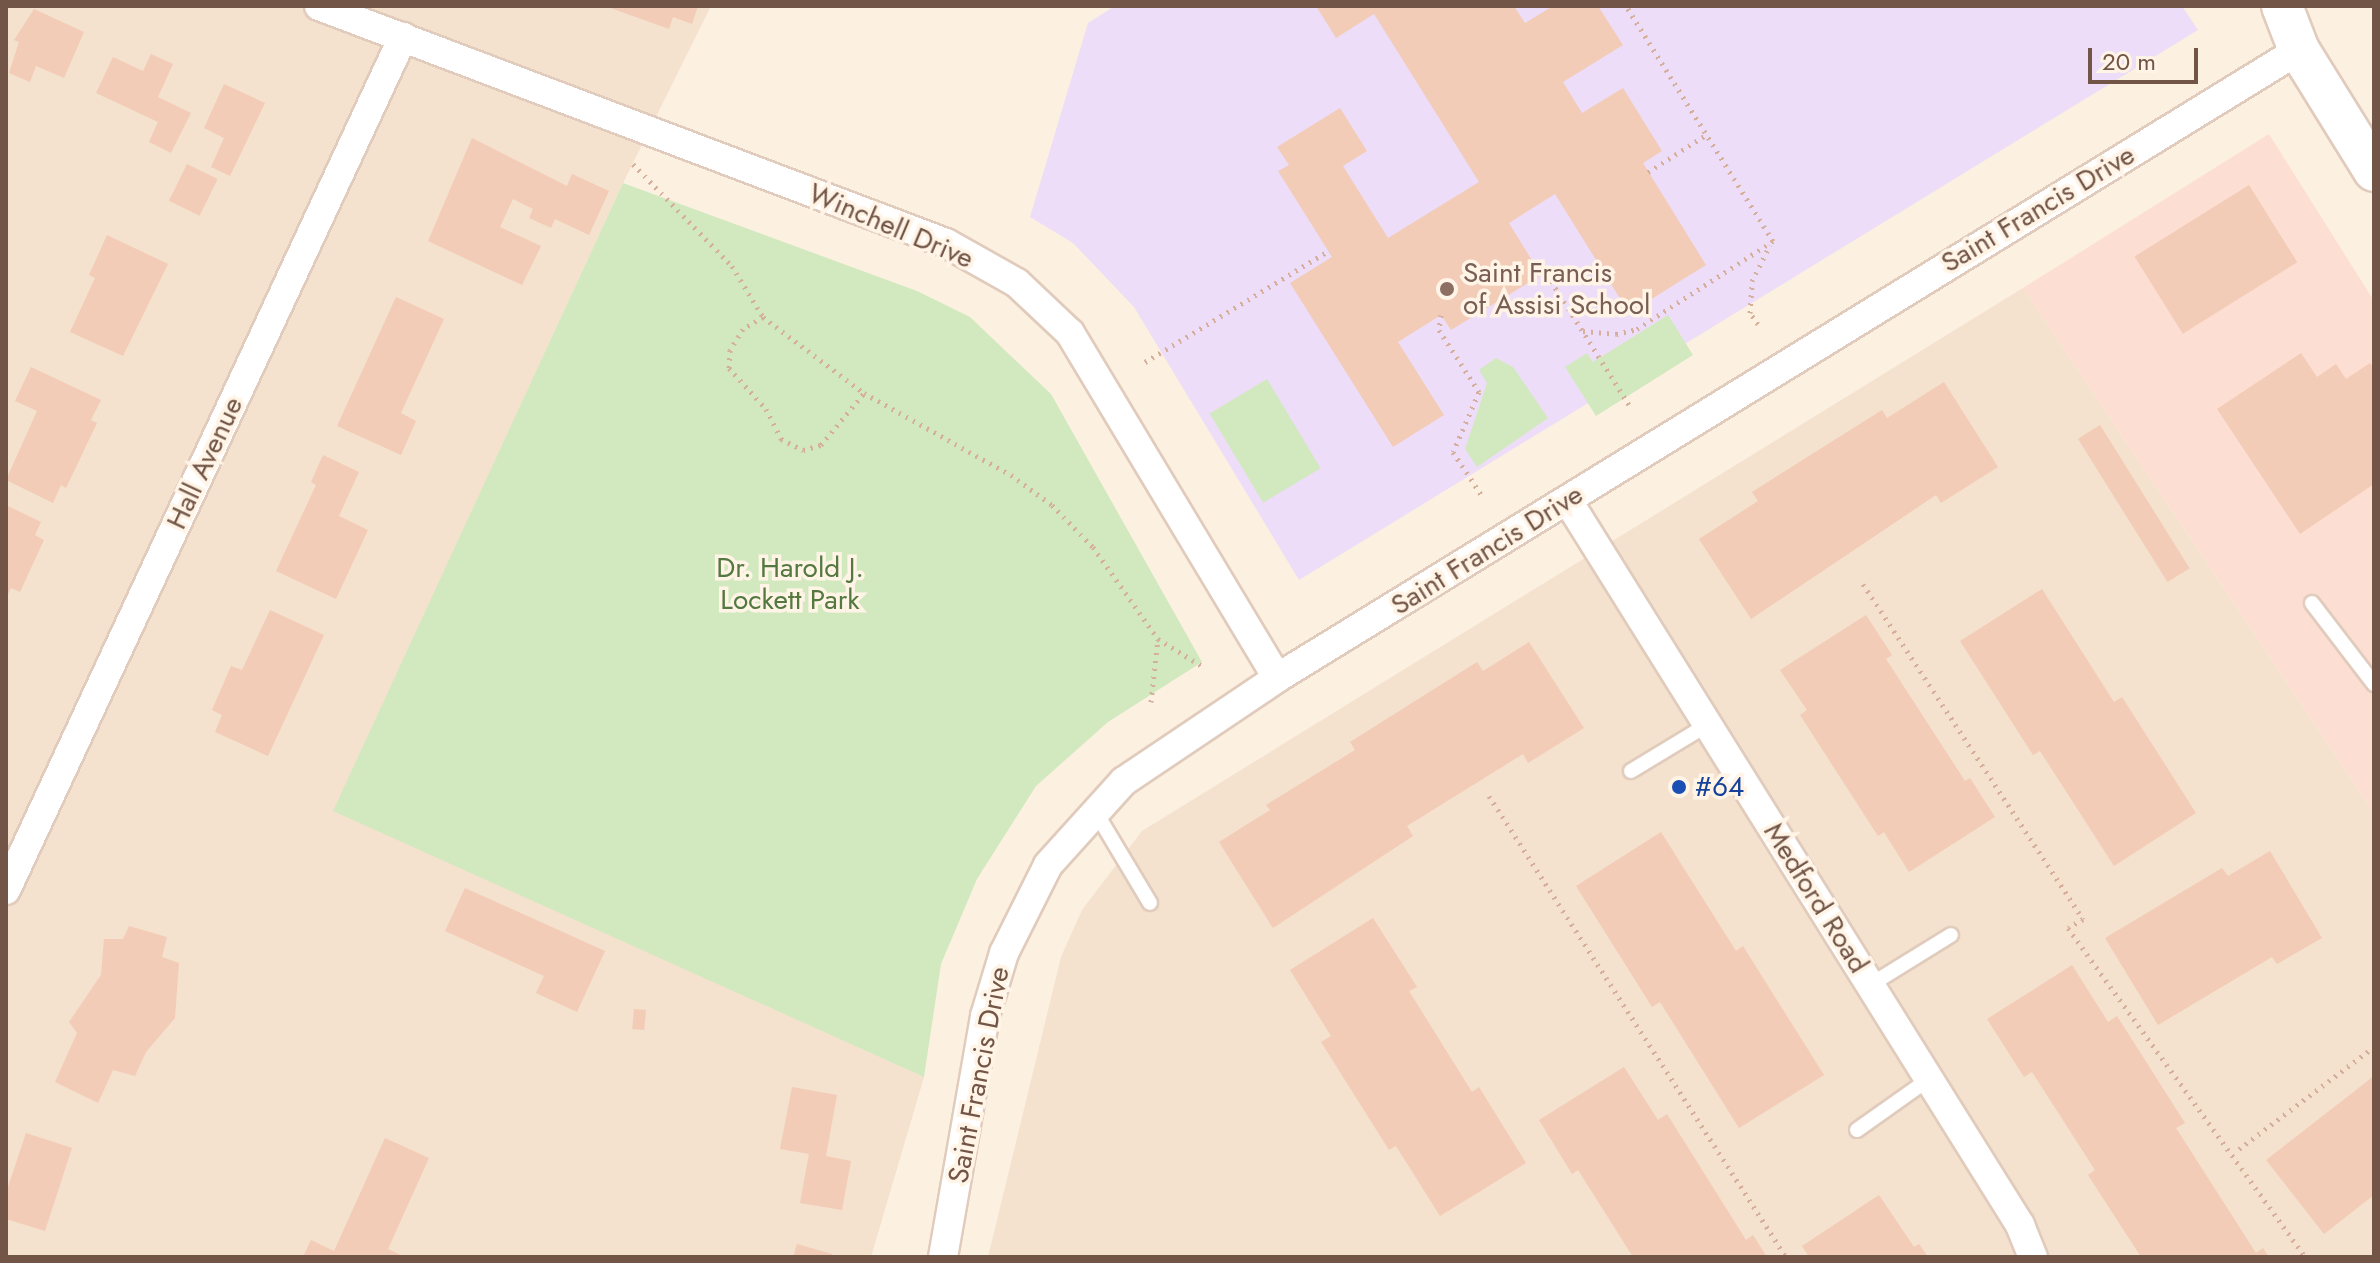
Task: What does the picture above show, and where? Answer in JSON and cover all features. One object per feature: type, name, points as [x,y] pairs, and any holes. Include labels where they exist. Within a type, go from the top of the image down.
[{"type":"main road","points":[[2282,6],[2299,50],[2374,171]]},
{"type":"street","name":"Winchell Drive","points":[[319,6],[946,243],[1017,283],[1070,333],[1277,678]]},
{"type":"street","name":"Hall Avenue","points":[[6,890],[403,37]]},
{"type":"street","name":"Saint Francis Drive","points":[[943,1257],[985,1016],[1004,953],[1048,865],[1094,810],[1156,757],[1277,678],[2299,50]]},
{"type":"street","name":"Medford Road","points":[[1568,501],[2020,1225],[2033,1257]]},
{"type":"lane","points":[[2312,603],[2374,684]]},
{"type":"lane","points":[[1631,771],[1707,725]]},
{"type":"lane","points":[[1094,810],[1150,903]]},
{"type":"lane","points":[[1870,985],[1951,935]]},
{"type":"lane","points":[[1857,1130],[1929,1079]]},
{"type":"path","points":[[1626,6],[1773,241]]},
{"type":"path","points":[[1648,172],[1706,135]]},
{"type":"path","points":[[633,164],[732,266],[763,317],[864,393],[1011,475],[1052,505],[1093,547],[1158,639],[1205,668]]},
{"type":"path","points":[[1758,324],[1750,313],[1752,281],[1758,260],[1773,241]]},
{"type":"path","points":[[1583,331],[1616,334],[1637,329],[1773,241]]},
{"type":"path","points":[[1145,362],[1328,251]]},
{"type":"path","points":[[1551,281],[1629,405]]},
{"type":"path","points":[[1441,315],[1439,330],[1479,392],[1453,452],[1482,496]]},
{"type":"path","points":[[763,317],[743,329],[730,350],[729,368],[766,409],[781,439],[803,450],[821,445],[864,393]]},
{"type":"path","points":[[1863,584],[2083,919],[2068,928],[2305,1257]]},
{"type":"path","points":[[1151,702],[1158,639]]},
{"type":"path","points":[[1489,796],[1786,1257]]},
{"type":"path","points":[[2239,1149],[2374,1047]]},
{"type":"shaded area","points":[[6,6],[711,6],[623,183],[334,810],[924,1077],[871,1257],[6,1257]]},
{"type":"shaded area","name":"Saint Francis of Assisi School","points":[[1115,6],[2182,6],[2198,30],[1299,580],[1134,307],[1073,243],[1030,217],[1088,23]]},
{"type":"shaded area","points":[[2269,134],[2374,301],[2374,813],[2023,288]]},
{"type":"shaded area","points":[[2023,288],[2374,813],[2374,1257],[988,1257],[1061,957],[1082,910],[1142,831]]},
{"type":"green space","name":"Dr. Harold J. Lockett Park","points":[[623,183],[917,291],[970,317],[1051,394],[1202,662],[1108,722],[1036,786],[977,879],[941,964],[924,1077],[333,811]]},
{"type":"green space","points":[[1668,315],[1693,355],[1596,416],[1565,367],[1587,353],[1593,362]]},
{"type":"green space","points":[[1496,358],[1513,367],[1548,418],[1477,467],[1465,449],[1487,383],[1479,370]]},
{"type":"green space","points":[[1267,379],[1321,468],[1263,503],[1210,414]]},
{"type":"building","points":[[605,6],[698,6],[692,24],[673,17],[669,29]]},
{"type":"building","points":[[1316,6],[1514,6],[1525,23],[1553,6],[1598,6],[1623,45],[1563,82],[1582,113],[1623,88],[1662,151],[1643,163],[1706,265],[1629,313],[1555,194],[1509,223],[1541,275],[1451,330],[1441,315],[1398,342],[1444,415],[1393,447],[1290,283],[1332,257],[1278,171],[1289,165],[1277,147],[1340,108],[1367,151],[1343,166],[1388,238],[1479,182],[1374,14],[1336,38]]},
{"type":"building","points":[[34,9],[84,32],[64,78],[36,66],[30,82],[9,73],[19,42],[14,40]]},
{"type":"building","points":[[151,54],[173,64],[158,97],[191,113],[171,153],[149,142],[158,122],[96,93],[113,57],[143,71]]},
{"type":"building","points":[[224,84],[265,103],[230,176],[211,167],[224,138],[204,128]]},
{"type":"building","points":[[472,138],[567,186],[572,174],[609,191],[589,235],[555,219],[551,228],[529,218],[533,209],[513,199],[500,227],[541,246],[522,285],[428,241]]},
{"type":"building","points":[[187,164],[218,179],[200,216],[169,201]]},
{"type":"building","points":[[2249,185],[2297,262],[2183,334],[2135,257]]},
{"type":"building","points":[[107,235],[168,264],[123,356],[70,332],[95,278],[89,275]]},
{"type":"building","points":[[396,297],[444,319],[401,413],[416,421],[401,455],[337,426]]},
{"type":"building","points":[[2301,353],[2317,377],[2336,364],[2346,379],[2370,363],[2374,369],[2374,484],[2300,534],[2217,409]]},
{"type":"building","points":[[31,367],[101,400],[91,420],[97,423],[66,488],[61,485],[53,503],[6,480],[37,411],[15,401]]},
{"type":"building","points":[[1944,382],[1998,467],[1941,503],[1936,495],[1751,619],[1699,539],[1758,501],[1752,492],[1882,410],[1887,418]]},
{"type":"building","points":[[2100,425],[2190,568],[2168,582],[2078,439]]},
{"type":"building","points":[[323,455],[359,472],[339,516],[368,530],[336,599],[276,571],[316,485],[311,482]]},
{"type":"building","points":[[8,506],[41,522],[35,535],[44,540],[20,592],[11,588],[6,599]]},
{"type":"building","points":[[2042,589],[2114,702],[2122,697],[2196,813],[2114,866],[2040,751],[2033,755],[1960,641]]},
{"type":"building","points":[[270,610],[324,635],[268,756],[215,732],[222,715],[212,710],[231,666],[242,670]]},
{"type":"building","points":[[1866,615],[1892,655],[1886,659],[1965,781],[1970,778],[1995,817],[1909,872],[1884,832],[1878,836],[1800,715],[1807,710],[1780,670]]},
{"type":"building","points":[[1529,642],[1584,728],[1528,763],[1523,754],[1407,826],[1413,836],[1273,928],[1219,842],[1270,810],[1266,805],[1355,750],[1350,742],[1477,662],[1483,671]]},
{"type":"building","points":[[1661,832],[1736,951],[1743,946],[1824,1075],[1739,1128],[1660,1002],[1652,1007],[1576,886]]},
{"type":"building","points":[[2270,851],[2322,938],[2277,964],[2272,957],[2158,1025],[2105,938],[2222,868],[2228,876]]},
{"type":"building","points":[[465,888],[605,951],[577,1012],[536,993],[544,976],[445,931]]},
{"type":"building","points":[[1373,918],[1417,987],[1409,991],[1472,1092],[1479,1087],[1526,1163],[1440,1216],[1396,1146],[1389,1150],[1321,1042],[1331,1036],[1290,970]]},
{"type":"building","points":[[129,926],[167,937],[162,957],[179,963],[175,1018],[146,1052],[135,1076],[113,1070],[98,1103],[55,1082],[77,1033],[69,1022],[101,975],[104,939],[123,939]]},
{"type":"building","points":[[2072,965],[2108,1022],[2117,1016],[2185,1123],[2176,1128],[2256,1253],[2263,1248],[2269,1257],[2141,1257],[2088,1175],[2095,1170],[2032,1072],[2024,1077],[1987,1019]]},
{"type":"building","points":[[634,1009],[646,1010],[644,1030],[632,1029]]},
{"type":"building","points":[[1624,1067],[1658,1120],[1667,1114],[1746,1240],[1753,1235],[1767,1257],[1633,1257],[1578,1170],[1572,1174],[1539,1120]]},
{"type":"building","points":[[2374,1076],[2374,1195],[2324,1234],[2266,1160]]},
{"type":"building","points":[[792,1087],[837,1095],[826,1156],[851,1161],[842,1210],[800,1203],[809,1154],[780,1149]]},
{"type":"building","points":[[26,1133],[72,1148],[45,1231],[6,1219],[6,1193]]},
{"type":"building","points":[[385,1138],[429,1158],[388,1249],[405,1257],[303,1257],[311,1240],[334,1251]]},
{"type":"building","points":[[1879,1195],[1914,1247],[1919,1244],[1928,1257],[1809,1257],[1802,1246]]},
{"type":"building","points":[[797,1244],[832,1254],[832,1257],[793,1257]]},
{"type":"place","name":"Saint Francis of Assisi School","points":[[1447,289]]},
{"type":"place","name":"#64","points":[[1679,787]]}]
